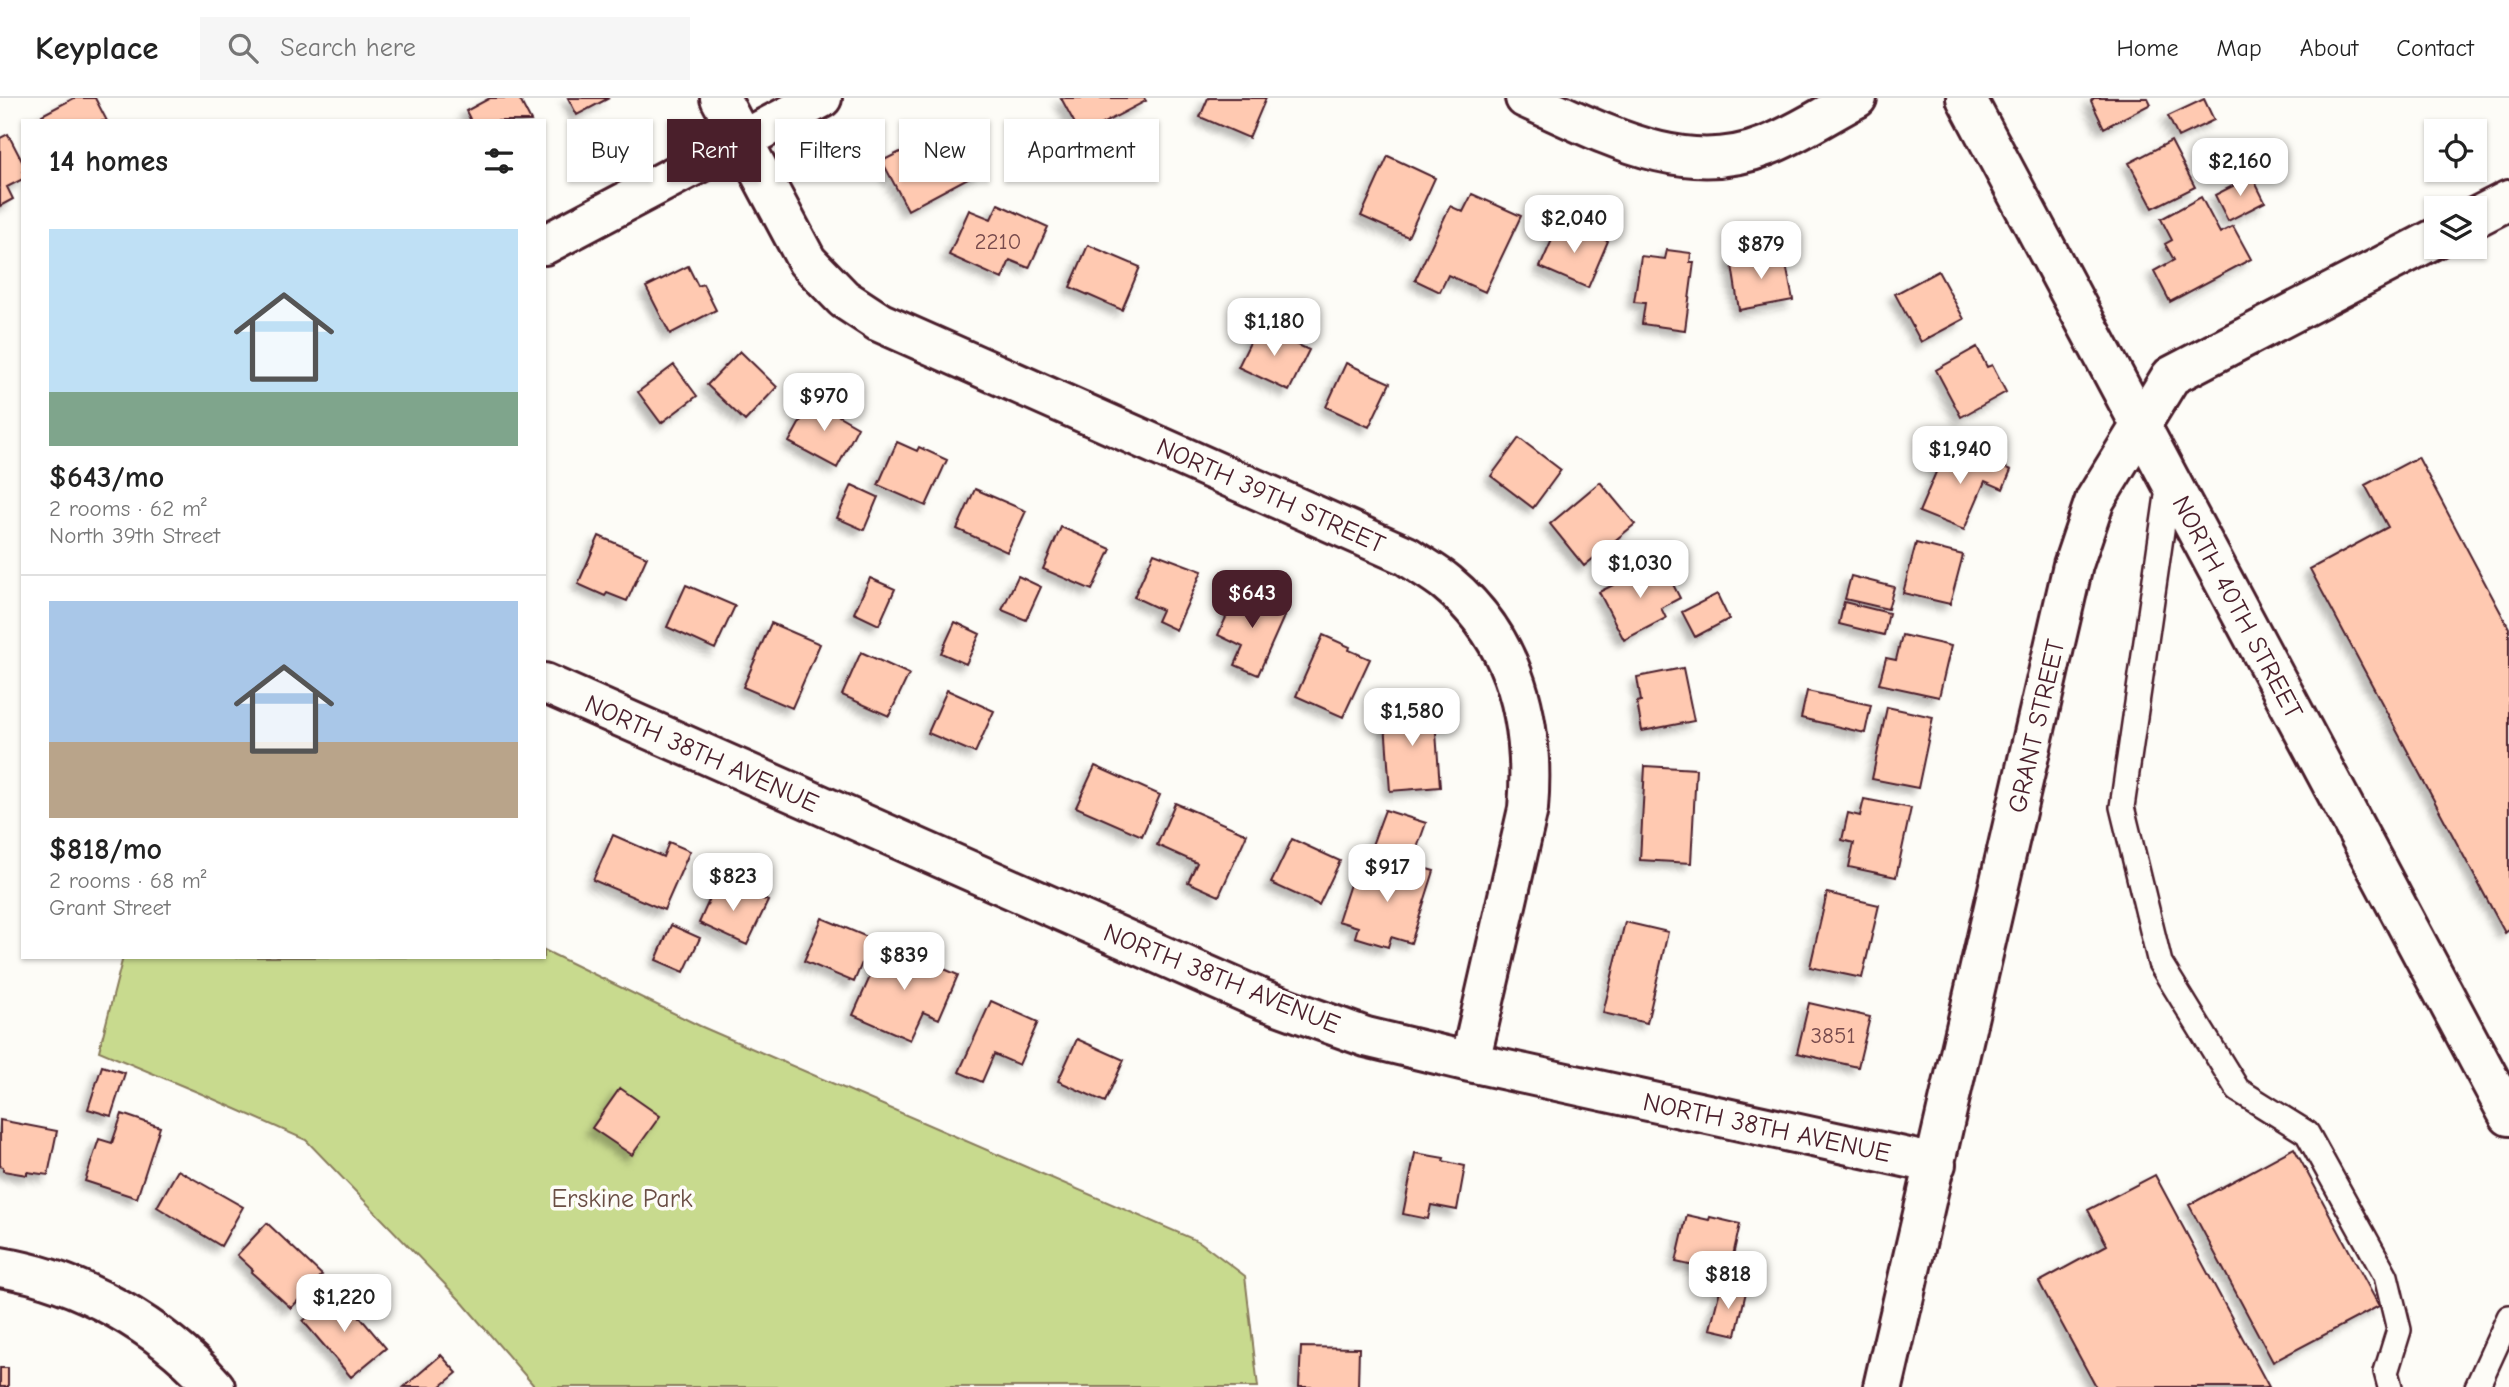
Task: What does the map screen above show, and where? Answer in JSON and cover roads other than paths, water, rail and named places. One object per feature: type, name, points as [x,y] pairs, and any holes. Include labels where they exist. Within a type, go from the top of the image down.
[{"type":"street","name":"NORTH 39TH STREET","points":[[720,98],[731,119]]},
{"type":"street","points":[[761,131],[822,98]]},
{"type":"street","points":[[1525,98],[1628,143],[1676,156],[1705,158],[1767,146],[1857,98]]},
{"type":"street","name":"NORTH 40TH STREET","points":[[1966,98],[2509,1116]]},
{"type":"street","name":"NORTH 39TH STREET","points":[[761,175],[807,261],[844,299],[879,322],[1407,556],[1448,583],[1482,619],[1504,655],[1520,695],[1529,737],[1531,780],[1528,809],[1469,1062]]},
{"type":"street","points":[[546,244],[667,181]]},
{"type":"street","points":[[2487,211],[2509,200]]},
{"type":"street","name":"GRANT STREET","points":[[1883,1387],[2073,565],[2095,500],[2171,376],[2424,244]]},
{"type":"street","name":"NORTH 38TH AVENUE","points":[[546,684],[1261,999],[1366,1037],[1936,1164]]},
{"type":"street","points":[[0,1267],[65,1285],[125,1313],[167,1342],[215,1387]]},
{"type":"lane","points":[[2169,477],[2122,807],[2160,963],[2238,1090],[2307,1133],[2386,1276],[2399,1330],[2386,1372],[2390,1387]]},
{"type":"lane","points":[[2477,1387],[2509,1317]]},
{"type":"park label","name":"Erskine Park","points":[[622,1198]]}]
